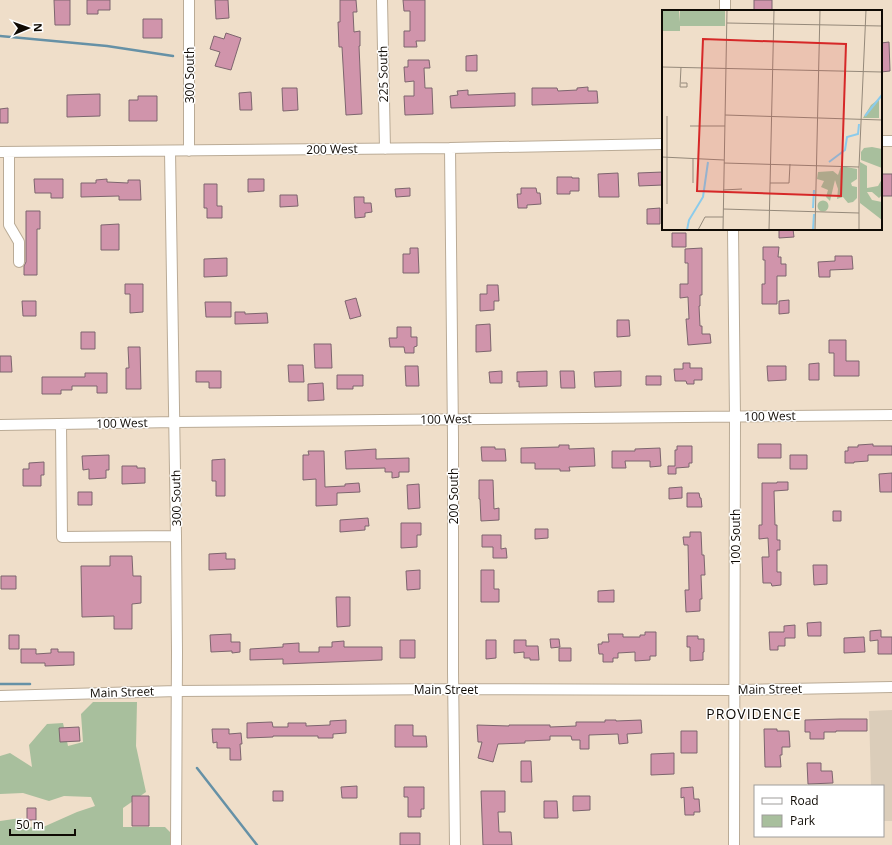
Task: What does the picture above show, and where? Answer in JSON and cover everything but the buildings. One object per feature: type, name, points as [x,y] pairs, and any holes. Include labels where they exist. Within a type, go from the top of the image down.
[{"type":"street","name":"300 South","points":[[188,150],[189,0]]},
{"type":"street","name":"225 South","points":[[382,0],[385,149]]},
{"type":"street","name":"200 West","points":[[5,152],[385,149],[662,144]]},
{"type":"street","name":"200 South","points":[[450,148],[455,845]]},
{"type":"street","name":"300 South","points":[[170,151],[176,536],[176,845]]},
{"type":"street","points":[[5,152],[9,225],[19,242],[19,262]]},
{"type":"street","name":"100 South","points":[[733,230],[735,417],[734,845]]},
{"type":"street","name":"100 West","points":[[0,425],[892,415]]},
{"type":"street","points":[[62,424],[62,537],[176,536]]},
{"type":"street","name":"Main Street","points":[[0,696],[177,691],[454,689],[735,690],[892,687]]},
{"type":"shaded area","points":[[892,710],[892,821],[884,821],[884,785],[871,785],[869,711]]},
{"type":"green space","points":[[93,702],[137,702],[136,746],[146,792],[123,808],[123,827],[165,827],[175,837],[174,845],[0,845],[0,821],[21,818],[26,827],[41,828],[77,812],[95,806],[91,797],[64,796],[49,801],[23,793],[0,794],[0,756],[10,753],[32,767],[29,745],[47,724],[63,723],[68,746],[83,742],[81,714]]},
{"type":"waterway","points":[[0,36],[107,46],[173,56]]},
{"type":"waterway","points":[[0,684],[30,684]]},
{"type":"waterway","points":[[197,768],[257,845]]},
{"type":"district","name":"PROVIDENCE","points":[[754,713]]}]
